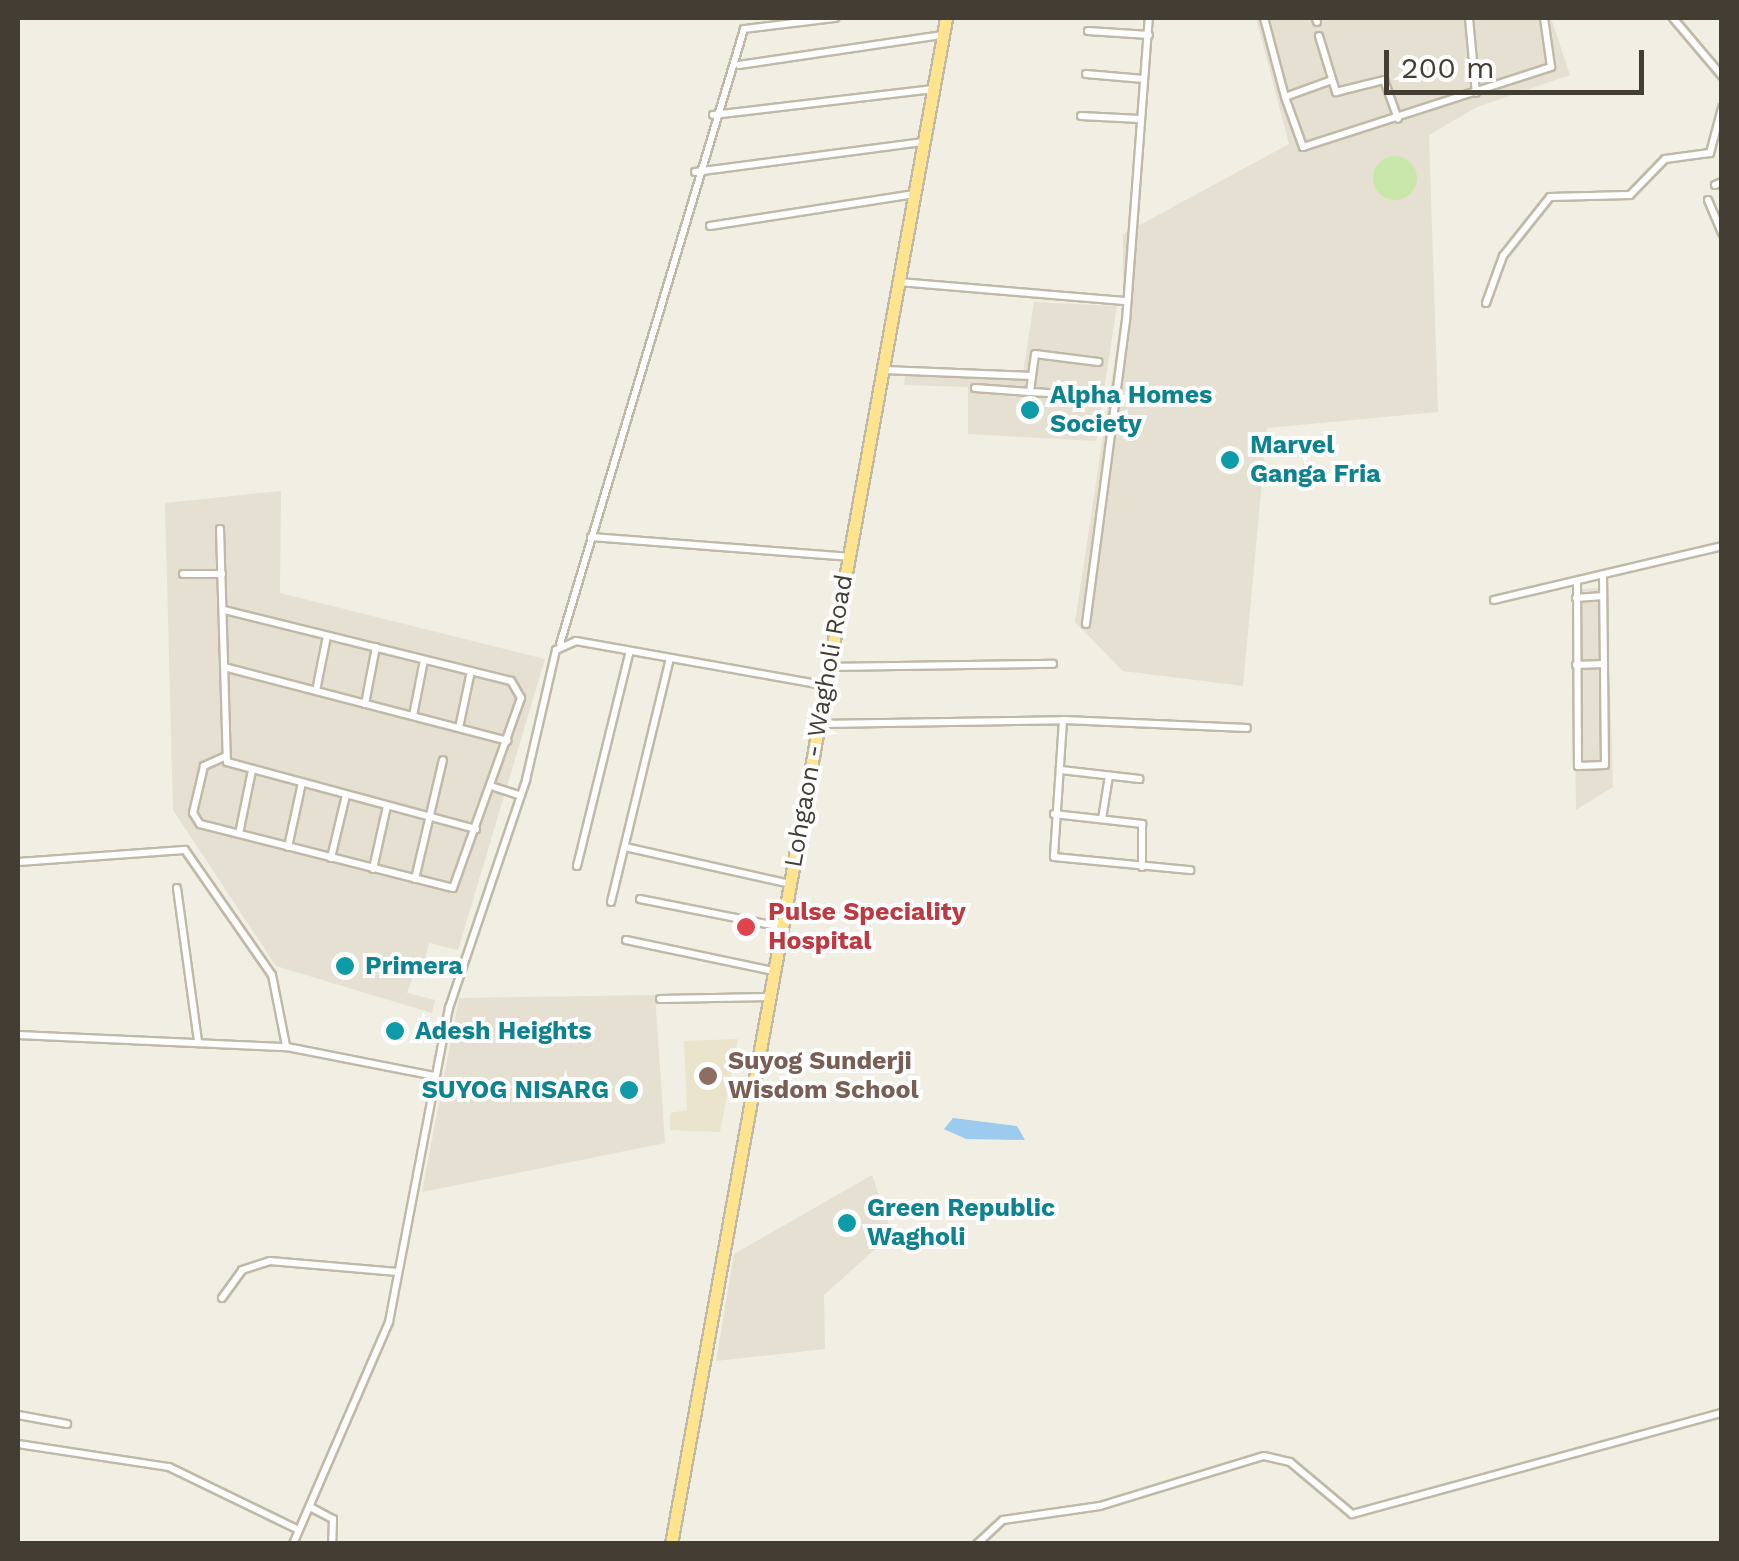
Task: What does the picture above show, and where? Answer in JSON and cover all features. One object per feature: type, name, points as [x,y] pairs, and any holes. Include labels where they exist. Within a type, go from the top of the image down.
[{"type":"main road","name":"Lohgaon - Wagholi Road","points":[[672,1544],[946,18]]},
{"type":"street","points":[[293,1544],[378,1352],[471,925],[520,796],[711,116],[738,66],[744,29],[835,18]]},
{"type":"street","points":[[1086,624],[1126,300],[1150,18]]},
{"type":"street","points":[[1264,18],[1285,98],[1303,146],[1398,119],[1556,63],[1544,18]]},
{"type":"street","points":[[1469,18],[1476,93]]},
{"type":"street","points":[[1673,18],[1722,76]]},
{"type":"street","points":[[1088,32],[1149,34]]},
{"type":"street","points":[[738,66],[943,34]]},
{"type":"street","points":[[1320,36],[1339,95],[1384,80],[1398,119]]},
{"type":"street","points":[[1086,74],[1144,79]]},
{"type":"street","points":[[1285,98],[1332,80]]},
{"type":"street","points":[[711,116],[933,89]]},
{"type":"street","points":[[1486,303],[1503,256],[1550,197],[1630,195],[1665,159],[1710,154],[1722,108]]},
{"type":"street","points":[[1082,116],[1140,119]]},
{"type":"street","points":[[695,172],[924,142]]},
{"type":"street","points":[[710,226],[914,194]]},
{"type":"street","points":[[1708,200],[1722,233]]},
{"type":"street","points":[[899,282],[1126,300]]},
{"type":"street","points":[[1030,392],[1035,354],[1100,362]]},
{"type":"street","points":[[883,370],[1032,376]]},
{"type":"street","points":[[975,388],[1085,395]]},
{"type":"street","points":[[220,529],[224,757]]},
{"type":"street","points":[[591,537],[848,556]]},
{"type":"street","points":[[1494,600],[1722,546]]},
{"type":"street","points":[[183,574],[222,574]]},
{"type":"street","points":[[1577,581],[1578,766],[1606,765],[1603,575]]},
{"type":"street","points":[[1576,598],[1604,596]]},
{"type":"street","points":[[224,610],[518,686],[494,787],[459,884],[415,880],[239,834],[192,813],[204,766],[224,757],[252,770],[476,829]]},
{"type":"street","points":[[316,691],[327,636]]},
{"type":"street","points":[[560,644],[630,650],[825,685]]},
{"type":"street","points":[[365,704],[376,647]]},
{"type":"street","points":[[577,866],[630,650]]},
{"type":"street","points":[[612,902],[670,658]]},
{"type":"street","points":[[413,716],[424,660]]},
{"type":"street","points":[[829,667],[1053,664]]},
{"type":"street","points":[[1576,665],[1604,664]]},
{"type":"street","points":[[224,667],[508,740]]},
{"type":"street","points":[[460,728],[471,671]]},
{"type":"street","points":[[819,724],[1063,720],[1247,728]]},
{"type":"street","points":[[1063,720],[1054,857],[1190,870]]},
{"type":"street","points":[[415,880],[443,760]]},
{"type":"street","points":[[239,834],[252,770]]},
{"type":"street","points":[[1061,770],[1138,779]]},
{"type":"street","points":[[1102,819],[1109,776]]},
{"type":"street","points":[[288,847],[302,784]]},
{"type":"street","points":[[494,787],[520,796]]},
{"type":"street","points":[[331,858],[346,795]]},
{"type":"street","points":[[373,869],[387,806]]},
{"type":"street","points":[[1054,814],[1145,826],[1142,867]]},
{"type":"street","points":[[625,847],[791,884]]},
{"type":"street","points":[[18,862],[185,850],[272,975],[287,1047]]},
{"type":"street","points":[[177,888],[198,1042]]},
{"type":"street","points":[[640,899],[783,928]]},
{"type":"street","points":[[626,940],[775,972]]},
{"type":"street","points":[[660,999],[770,997]]},
{"type":"street","points":[[18,1035],[287,1047],[436,1076]]},
{"type":"street","points":[[222,1298],[242,1270],[270,1260],[398,1272]]},
{"type":"street","points":[[977,1544],[1003,1520],[1100,1506],[1264,1456],[1290,1462],[1352,1514],[1722,1413]]},
{"type":"street","points":[[18,1415],[67,1424]]},
{"type":"street","points":[[18,1444],[170,1466],[300,1530]]},
{"type":"street","points":[[310,1507],[334,1519],[332,1544]]},
{"type":"shaded area","points":[[1256,18],[1551,18],[1570,75],[1477,107],[1429,135],[1438,412],[1267,428],[1243,686],[1123,671],[1075,622],[1123,304],[1123,234],[1289,144]]},
{"type":"shaded area","points":[[1034,302],[1117,306],[1096,441],[968,434],[968,387],[904,385],[906,367],[1023,373]]},
{"type":"shaded area","points":[[281,491],[280,593],[545,659],[458,950],[429,943],[422,970],[415,969],[407,993],[435,1000],[432,1013],[276,966],[173,810],[165,503]]},
{"type":"shaded area","points":[[1607,587],[1613,787],[1576,810],[1573,590]]},
{"type":"shaded area","points":[[655,995],[665,1143],[422,1192],[459,998]]},
{"type":"shaded area","name":"Suyog Sunderji Wisdom School","points":[[738,1039],[720,1132],[670,1130],[670,1113],[687,1110],[684,1041]]},
{"type":"shaded area","points":[[872,1175],[892,1234],[824,1295],[825,1349],[716,1361],[734,1254]]},
{"type":"green space","points":[[1395,156],[1410,163],[1417,178],[1410,193],[1395,200],[1380,193],[1373,178],[1380,163]]},
{"type":"water","points":[[953,1118],[1017,1126],[1025,1140],[966,1139],[944,1129]]},
{"type":"place","name":"Alpha Homes Society","points":[[1030,410]]},
{"type":"place","name":"Marvel Ganga Fria","points":[[1230,460]]},
{"type":"place","name":"Pulse Speciality Hospital","points":[[746,927]]},
{"type":"place","name":"Primera","points":[[345,966]]},
{"type":"place","name":"Adesh Heights","points":[[395,1031]]},
{"type":"place","name":"Suyog Sunderji Wisdom School","points":[[708,1076]]},
{"type":"place","name":"SUYOG NISARG","points":[[629,1090]]},
{"type":"place","name":"Green Republic Wagholi","points":[[847,1223]]}]
